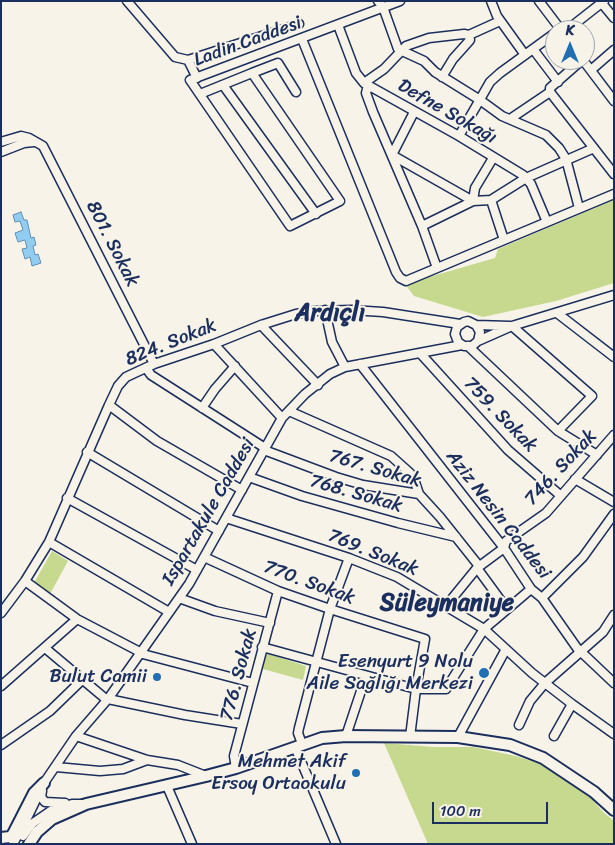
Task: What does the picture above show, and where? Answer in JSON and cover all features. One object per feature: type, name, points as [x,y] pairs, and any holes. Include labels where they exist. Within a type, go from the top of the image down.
[{"type":"main road","points":[[29,844],[37,832],[52,819],[86,804],[236,768],[322,738],[346,736],[458,737],[510,745],[543,758],[594,792],[614,810]]},
{"type":"main road","points":[[1,838],[13,834],[34,793],[43,787]]},
{"type":"street","points":[[127,1],[175,57],[188,60],[299,24]]},
{"type":"street","name":"Ladin Caddesi","points":[[194,79],[338,25],[380,4],[400,1]]},
{"type":"street","points":[[491,1],[492,9],[525,55]]},
{"type":"street","points":[[539,1],[553,20]]},
{"type":"street","points":[[577,20],[602,2],[614,18]]},
{"type":"street","points":[[380,4],[398,49],[424,61],[442,77],[502,116],[546,135],[559,148],[566,159],[579,208]]},
{"type":"street","points":[[366,84],[384,69],[406,46],[428,38],[468,35],[500,21]]},
{"type":"street","points":[[338,25],[356,73],[366,84],[366,92],[422,226],[437,268]]},
{"type":"street","points":[[442,77],[453,59],[470,40],[468,35]]},
{"type":"street","points":[[302,39],[396,272],[406,282],[614,194]]},
{"type":"street","points":[[458,136],[490,82],[545,41]]},
{"type":"street","points":[[533,49],[558,82]]},
{"type":"street","points":[[595,67],[614,50]]},
{"type":"street","points":[[188,60],[200,94],[290,226],[340,201],[252,73]]},
{"type":"street","points":[[200,94],[278,63],[296,92]]},
{"type":"street","points":[[510,120],[550,92],[550,88],[572,70]]},
{"type":"street","points":[[591,70],[614,101]]},
{"type":"street","name":"Defne Sokağı","points":[[366,84],[458,136],[526,178]]},
{"type":"street","points":[[223,85],[316,214]]},
{"type":"street","points":[[550,92],[614,174]]},
{"type":"street","points":[[392,155],[414,112]]},
{"type":"street","points":[[1,142],[20,136],[36,142]]},
{"type":"street","points":[[1,152],[24,143],[36,142]]},
{"type":"street","name":"801. Sokak","points":[[36,142],[43,146],[50,159],[154,364]]},
{"type":"street","points":[[422,226],[473,201],[491,200],[526,178],[594,148]]},
{"type":"street","points":[[392,155],[473,201]]},
{"type":"street","points":[[473,201],[474,188],[493,158]]},
{"type":"street","points":[[526,178],[531,184],[547,222]]},
{"type":"street","points":[[491,200],[504,240]]},
{"type":"street","points":[[465,346],[472,346],[478,341],[512,326],[614,295]]},
{"type":"street","points":[[325,310],[332,342],[345,367]]},
{"type":"street","name":"824. Sokak","points":[[1,613],[49,542],[109,405],[118,386],[126,377],[154,364],[296,314],[325,310],[351,310],[383,312],[460,324]]},
{"type":"street","points":[[556,313],[614,357]]},
{"type":"street","points":[[558,431],[592,396],[512,326],[476,325],[468,321],[460,324],[455,334],[458,342],[465,346],[558,431],[597,455]]},
{"type":"street","points":[[261,325],[318,384]]},
{"type":"street","points":[[476,325],[480,332],[478,341]]},
{"type":"street","points":[[214,344],[282,418]]},
{"type":"street","name":"Ispartakule Caddesi","points":[[13,844],[43,787],[76,736],[107,699],[197,570],[282,418],[305,394],[330,374],[345,367],[465,346]]},
{"type":"street","name":"759. Sokak","points":[[420,353],[508,450],[561,496]]},
{"type":"street","name":"Aziz Nesin Caddesi","points":[[360,364],[504,548],[532,589],[542,598],[580,651],[612,678]]},
{"type":"street","points":[[202,408],[234,366]]},
{"type":"street","name":"767. Sokak","points":[[146,368],[151,375],[264,449],[336,477],[363,485],[419,494],[456,537],[507,608]]},
{"type":"street","points":[[109,405],[157,441],[242,490]]},
{"type":"street","points":[[289,411],[391,456],[410,473],[419,494]]},
{"type":"street","name":"746. Sokak","points":[[446,606],[478,567],[504,548],[506,541],[546,513],[614,435]]},
{"type":"street","points":[[88,452],[219,531]]},
{"type":"street","name":"768. Sokak","points":[[249,477],[302,496],[456,537]]},
{"type":"street","points":[[576,479],[614,502]]},
{"type":"street","points":[[67,498],[197,570]]},
{"type":"street","points":[[542,598],[583,557],[614,514]]},
{"type":"street","name":"769. Sokak","points":[[226,518],[349,558],[397,577],[484,629],[545,683],[614,734]]},
{"type":"street","points":[[49,542],[169,612]]},
{"type":"street","name":"770. Sokak","points":[[204,557],[278,591],[425,639],[410,737]]},
{"type":"street","points":[[336,844],[299,745],[298,733],[330,609],[349,558]]},
{"type":"street","points":[[25,580],[77,619],[140,652],[253,683]]},
{"type":"street","points":[[262,647],[416,689],[446,689],[484,629],[532,589]]},
{"type":"street","name":"776. Sokak","points":[[236,768],[234,756],[278,591]]},
{"type":"street","points":[[179,598],[216,611],[270,624]]},
{"type":"street","points":[[519,725],[530,701],[545,683],[603,632],[614,615]]},
{"type":"street","points":[[1,686],[77,619]]},
{"type":"street","points":[[45,648],[107,699],[242,724]]},
{"type":"street","points":[[458,737],[506,649]]},
{"type":"street","points":[[346,736],[366,676]]},
{"type":"street","points":[[1,745],[50,711],[82,680]]},
{"type":"street","points":[[554,736],[572,704]]},
{"type":"street","points":[[76,736],[147,760],[178,766],[206,776]]},
{"type":"street","points":[[56,767],[100,771],[123,769],[147,760]]},
{"type":"street","points":[[167,786],[192,844]]},
{"type":"street","points":[[43,787],[41,797],[45,802],[86,804]]},
{"type":"street","points":[[18,844],[27,829],[40,816],[72,804]]},
{"type":"green space","points":[[614,200],[614,283],[556,301],[483,317],[414,296],[405,284],[495,258],[498,249]]},
{"type":"green space","points":[[52,551],[68,561],[50,594],[34,583]]},
{"type":"green space","points":[[269,654],[306,666],[303,680],[263,669],[265,656]]},
{"type":"green space","points":[[384,743],[434,747],[473,747],[516,756],[540,764],[590,797],[614,821],[614,844],[428,844]]},
{"type":"water","points":[[21,212],[24,220],[27,220],[31,238],[34,237],[36,245],[33,246],[35,255],[38,254],[41,263],[32,266],[30,257],[25,259],[22,249],[27,248],[25,240],[18,242],[15,233],[23,230],[20,221],[15,222],[13,215]]},
{"type":"place","name":"Esenyurt 9 Nolu Aile Sağlığı Merkezi","points":[[484,673]]},
{"type":"place","name":"Bulut Camii","points":[[157,677]]},
{"type":"place","name":"Mehmet Akif Ersoy Ortaokulu","points":[[356,773]]},
{"type":"district","name":"Ardıçlı","points":[[330,314]]},
{"type":"district","name":"Süleymaniye","points":[[447,604]]}]
